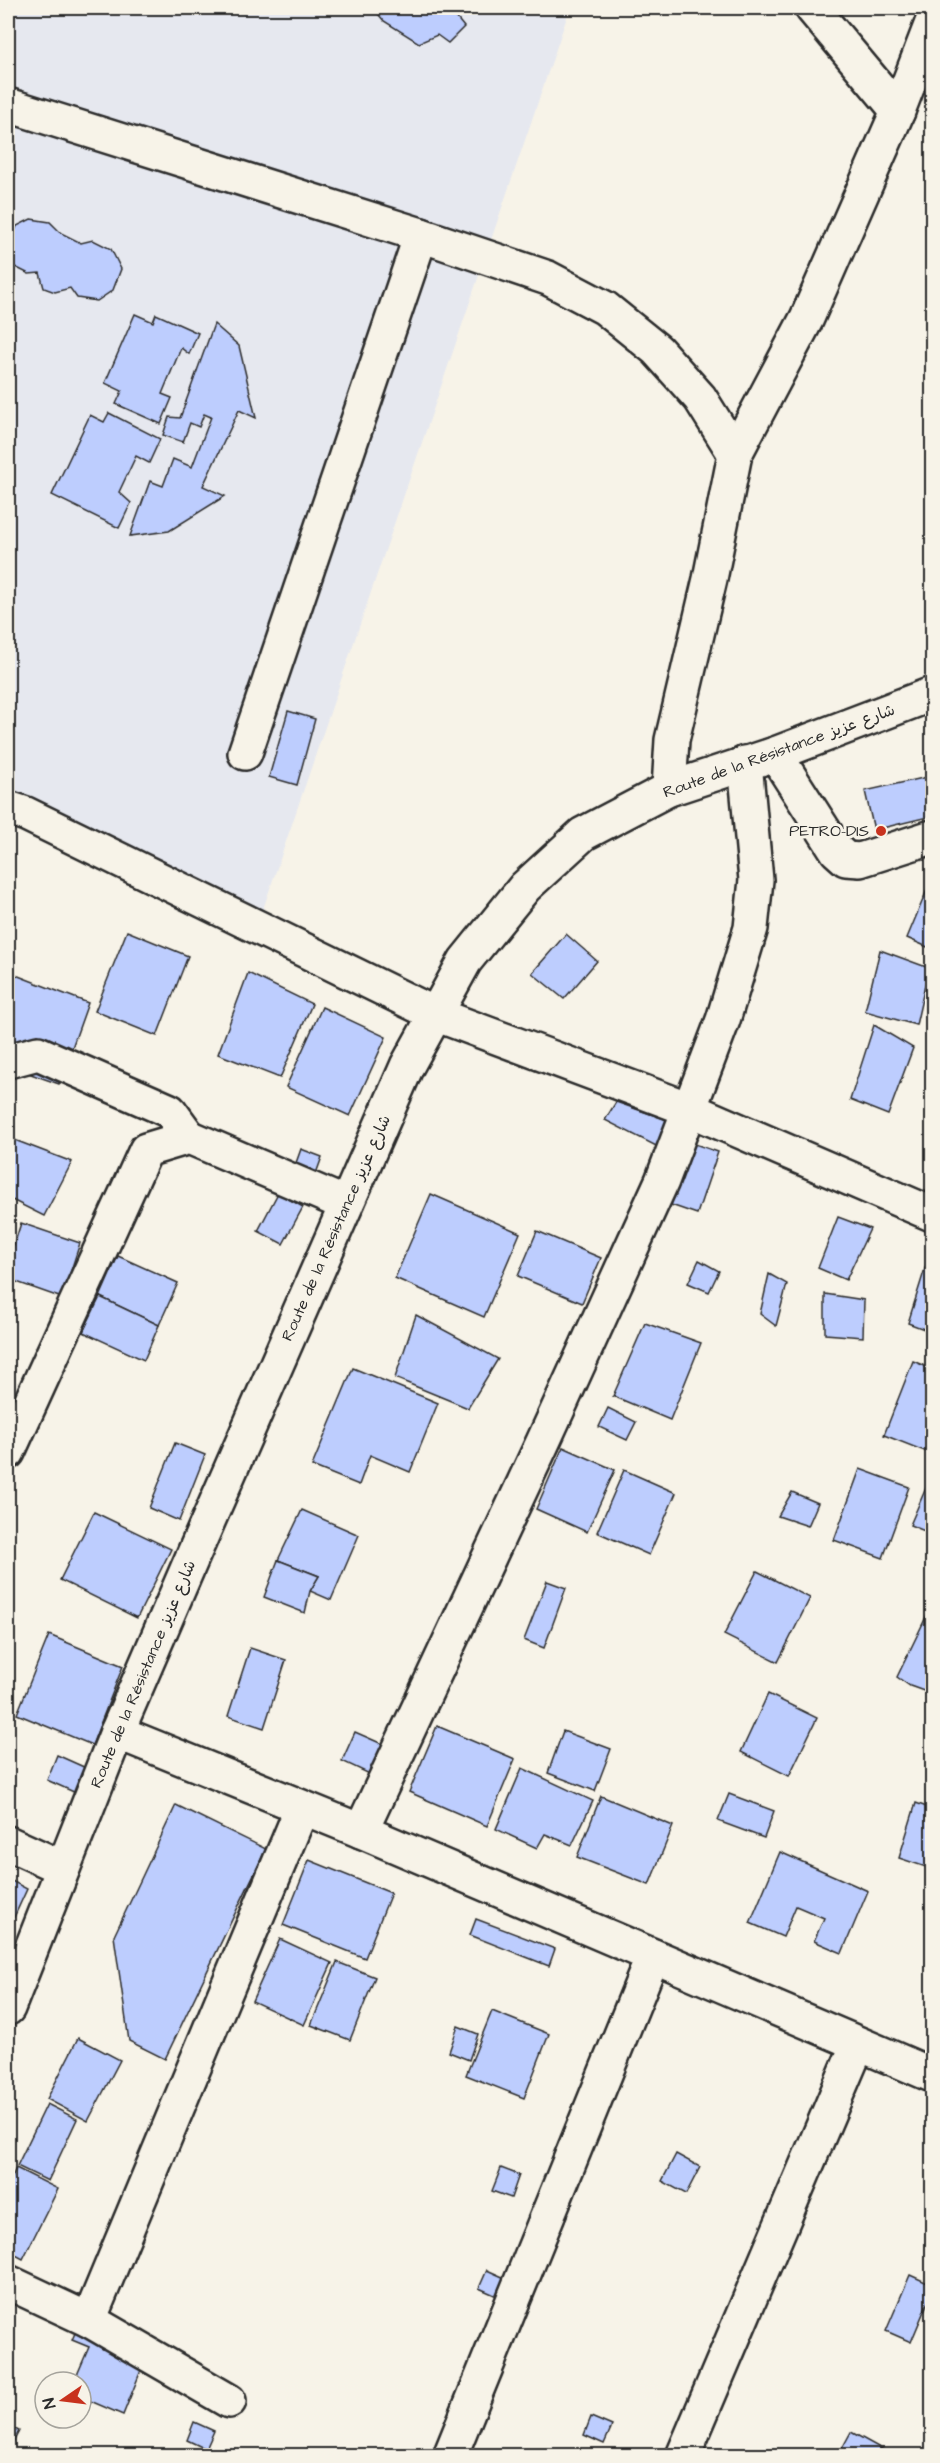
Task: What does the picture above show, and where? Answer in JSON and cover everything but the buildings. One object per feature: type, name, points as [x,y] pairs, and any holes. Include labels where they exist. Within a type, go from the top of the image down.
[{"type":"street","points":[[812,8],[898,111]]},
{"type":"street","points":[[669,789],[672,740],[710,579],[735,454],[807,318],[898,111],[933,23]]},
{"type":"street","points":[[8,105],[421,235],[548,278],[605,308],[657,350],[700,398],[735,454]]},
{"type":"street","points":[[245,753],[421,235]]},
{"type":"street","name":"Route de la Résistance شارع عزيز","points":[[8,2008],[117,1732],[346,1204],[407,1066],[465,961],[525,887],[584,834],[669,789],[760,759],[933,694]]},
{"type":"street","points":[[760,759],[846,859],[860,860],[933,837]]},
{"type":"street","points":[[360,1832],[543,1442],[657,1192],[723,1020],[751,928],[756,880],[760,759]]},
{"type":"street","points":[[8,808],[27,814],[435,1014],[689,1109],[933,1214]]},
{"type":"street","points":[[8,1061],[38,1053],[170,1111],[189,1137],[346,1204]]},
{"type":"street","points":[[8,1452],[146,1150],[189,1137]]},
{"type":"street","points":[[117,1732],[360,1832],[933,2075]]},
{"type":"street","points":[[89,2320],[302,1808]]},
{"type":"street","points":[[8,1843],[63,1868]]},
{"type":"street","points":[[450,2456],[653,1956]]},
{"type":"street","points":[[683,2456],[858,2044]]},
{"type":"street","points":[[8,2282],[89,2320],[229,2402]]},
{"type":"shaded area","points":[[8,8],[570,8],[261,915],[8,821]]},
{"type":"place","name":"PETRO-DIS","points":[[881,831]]}]
